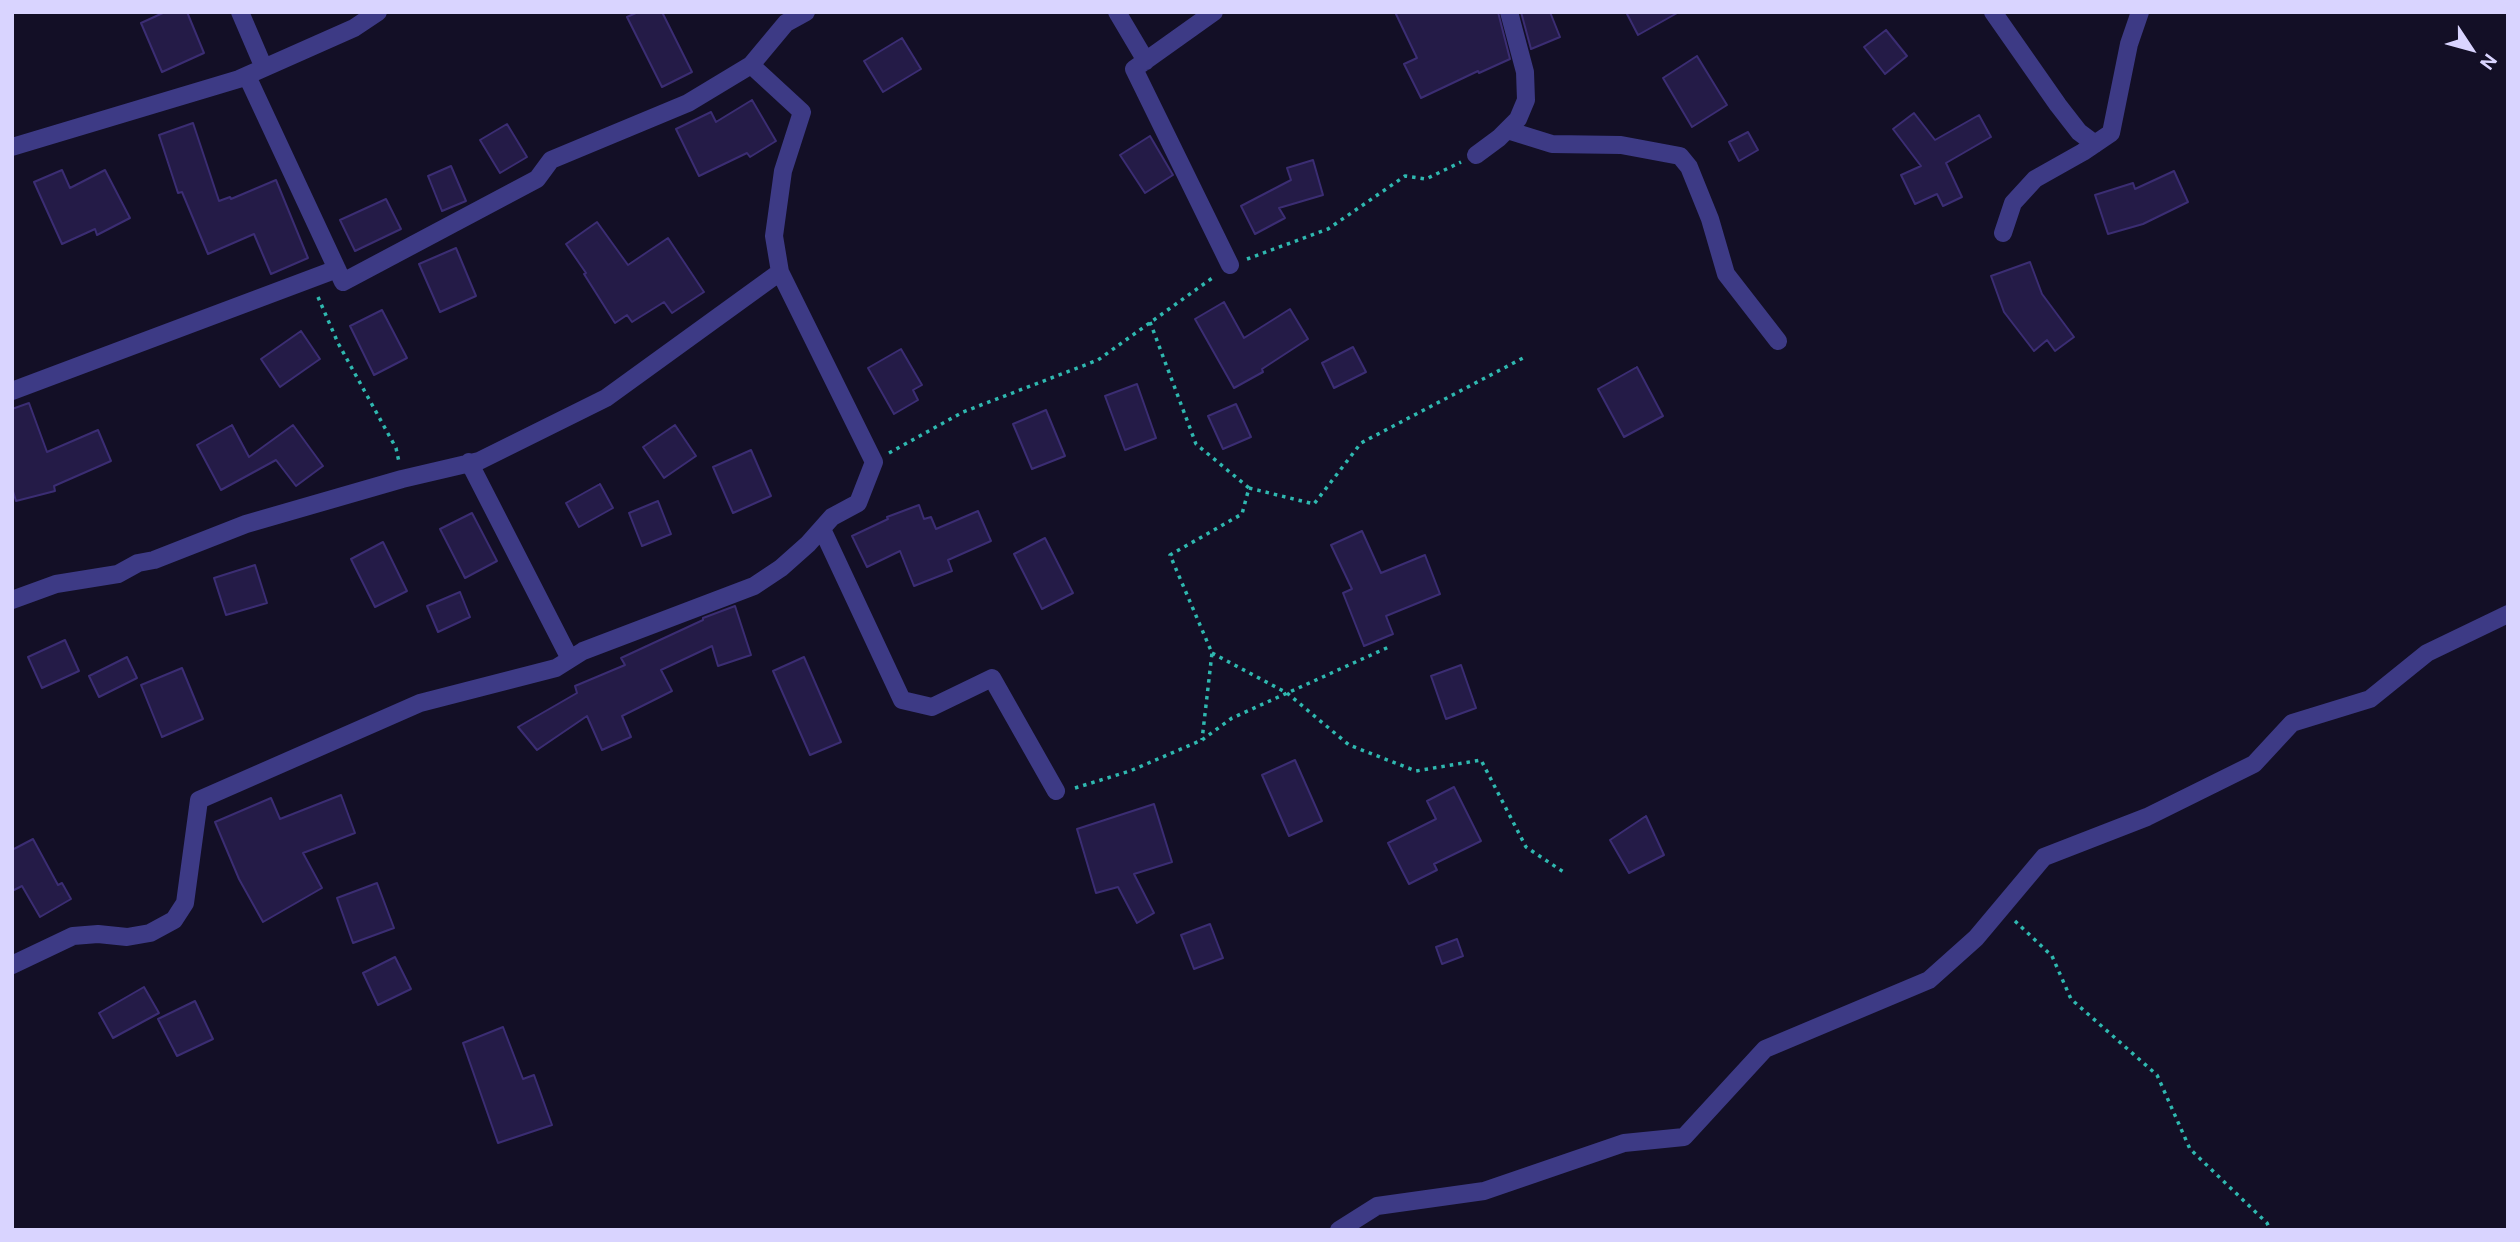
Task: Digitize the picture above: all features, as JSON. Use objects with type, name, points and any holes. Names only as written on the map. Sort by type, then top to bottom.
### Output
[{"type":"street","points":[[240,12],[264,68]]},
{"type":"street","points":[[12,147],[247,76],[354,28],[378,12]]},
{"type":"street","points":[[247,76],[343,282],[537,179],[551,160],[688,103],[751,65],[783,17],[806,12]]},
{"type":"street","points":[[1117,12],[1146,61]]},
{"type":"street","points":[[1214,12],[1134,69],[1230,265]]},
{"type":"street","points":[[1476,155],[1518,119],[1526,100],[1525,72],[1508,12]]},
{"type":"street","points":[[1993,12],[2058,106],[2079,132],[2095,144]]},
{"type":"street","points":[[2003,233],[2013,203],[2035,179],[2111,133],[2129,44],[2140,12]]},
{"type":"street","points":[[12,965],[73,936],[98,934],[127,937],[150,933],[174,920],[185,903],[198,800],[420,703],[556,668],[583,651],[754,586],[782,568],[832,516],[858,503],[874,462],[780,272],[774,236],[783,171],[802,112],[751,65]]},
{"type":"street","points":[[1507,130],[1552,144],[1621,145],[1680,156],[1689,167],[1710,219],[1726,274],[1779,341]]},
{"type":"street","points":[[12,391],[337,269]]},
{"type":"street","points":[[12,600],[56,583],[118,574],[138,563],[154,560],[246,524],[402,479],[479,461],[606,398],[780,272]]},
{"type":"street","points":[[469,462],[570,659]]},
{"type":"street","points":[[822,528],[902,699],[932,707],[992,678],[1056,791]]},
{"type":"street","points":[[1339,1230],[1377,1206],[1485,1191],[1624,1143],[1684,1137],[1765,1049],[1929,980],[1976,938],[2044,857],[2147,817],[2254,764],[2292,723],[2370,699],[2427,653],[2508,614]]},
{"type":"path","points":[[874,462],[963,412],[1098,360],[1230,265],[1328,229],[1405,176],[1426,179],[1476,155]]},
{"type":"path","points":[[310,279],[338,343],[396,448],[402,479]]},
{"type":"path","points":[[1150,322],[1196,444],[1249,488],[1314,504],[1361,443],[1523,358]]},
{"type":"path","points":[[1202,740],[1212,653],[1170,555],[1242,514],[1249,488]]},
{"type":"path","points":[[1056,791],[1130,771],[1202,740],[1232,718],[1391,646]]},
{"type":"path","points":[[1212,653],[1287,693],[1349,746],[1416,771],[1480,760],[1526,847],[1565,873]]},
{"type":"path","points":[[2001,908],[2052,956],[2071,999],[2157,1075],[2190,1149],[2267,1223],[2270,1230]]},
{"type":"building","points":[[165,12],[187,12],[204,53],[162,72],[141,23]]},
{"type":"building","points":[[638,12],[662,12],[692,72],[662,87],[627,17]]},
{"type":"building","points":[[1395,12],[1498,12],[1510,59],[1421,98],[1404,64],[1417,58]]},
{"type":"building","points":[[1521,12],[1550,12],[1560,37],[1531,49]]},
{"type":"building","points":[[1626,12],[1679,12],[1638,35]]},
{"type":"building","points":[[1886,30],[1907,56],[1885,74],[1864,47]]},
{"type":"building","points":[[902,38],[921,69],[883,92],[864,61]]},
{"type":"building","points":[[1697,56],[1727,105],[1692,127],[1663,78]]},
{"type":"building","points":[[752,100],[776,141],[750,157],[747,153],[699,176],[676,129],[711,112],[716,122]]},
{"type":"building","points":[[1914,113],[1935,140],[1979,115],[1991,137],[1946,163],[1962,197],[1943,206],[1937,194],[1915,204],[1901,175],[1921,166],[1893,129]]},
{"type":"building","points":[[193,123],[219,201],[230,197],[231,199],[276,180],[308,258],[271,274],[254,234],[208,254],[182,192],[178,193],[159,135]]},
{"type":"building","points":[[507,124],[527,157],[500,173],[480,140]]},
{"type":"building","points":[[1748,132],[1758,150],[1739,161],[1729,142]]},
{"type":"building","points":[[1150,136],[1173,175],[1145,193],[1120,155]]},
{"type":"building","points":[[1313,160],[1323,195],[1279,208],[1285,218],[1255,234],[1241,206],[1291,180],[1287,168]]},
{"type":"building","points":[[451,166],[466,201],[442,211],[428,176]]},
{"type":"building","points":[[62,170],[70,188],[105,170],[130,218],[97,235],[95,229],[62,244],[34,182]]},
{"type":"building","points":[[2174,171],[2188,202],[2143,224],[2108,234],[2095,195],[2133,183],[2135,189]]},
{"type":"building","points":[[386,199],[401,229],[355,251],[340,220]]},
{"type":"building","points":[[597,222],[628,265],[668,238],[704,292],[672,313],[664,302],[632,322],[627,315],[615,323],[566,244]]},
{"type":"building","points":[[456,248],[476,296],[440,312],[419,264]]},
{"type":"building","points":[[2030,262],[2042,294],[2074,337],[2055,351],[2047,340],[2034,351],[2004,312],[1991,276]]},
{"type":"building","points":[[1224,302],[1244,338],[1290,309],[1308,339],[1262,369],[1263,372],[1234,388],[1195,319]]},
{"type":"building","points":[[382,310],[407,358],[374,375],[350,326]]},
{"type":"building","points":[[301,331],[320,359],[280,387],[261,359]]},
{"type":"building","points":[[1353,347],[1366,372],[1334,388],[1322,363]]},
{"type":"building","points":[[901,349],[922,385],[913,390],[918,400],[894,414],[868,368]]},
{"type":"building","points":[[1637,367],[1663,416],[1624,437],[1598,389]]},
{"type":"building","points":[[1137,384],[1156,438],[1125,450],[1105,396]]},
{"type":"building","points":[[29,403],[47,452],[98,430],[111,461],[54,486],[55,491],[16,501],[12,488],[12,409]]},
{"type":"building","points":[[1236,404],[1251,437],[1223,449],[1208,416]]},
{"type":"building","points":[[1046,410],[1065,456],[1032,469],[1013,424]]},
{"type":"building","points":[[232,425],[249,457],[293,425],[323,466],[296,486],[276,460],[221,490],[197,445]]},
{"type":"building","points":[[675,425],[696,456],[664,478],[643,447]]},
{"type":"building","points":[[751,450],[771,496],[733,513],[713,467]]},
{"type":"building","points":[[600,484],[613,508],[579,527],[566,503]]},
{"type":"building","points":[[658,501],[671,534],[642,546],[629,513]]},
{"type":"building","points":[[919,505],[924,519],[931,517],[936,529],[978,511],[991,541],[948,560],[952,571],[914,586],[900,551],[867,567],[852,536],[888,519],[887,517]]},
{"type":"building","points":[[472,513],[497,561],[465,578],[440,529]]},
{"type":"building","points":[[1362,531],[1381,573],[1425,555],[1440,594],[1386,616],[1393,634],[1364,646],[1343,593],[1352,589],[1331,545]]},
{"type":"building","points":[[1045,538],[1073,593],[1042,609],[1014,554]]},
{"type":"building","points":[[383,542],[407,591],[375,607],[351,559]]},
{"type":"building","points":[[255,565],[267,603],[226,615],[214,578]]},
{"type":"building","points":[[460,592],[470,617],[438,632],[427,606]]},
{"type":"building","points":[[735,606],[751,655],[718,666],[712,646],[661,670],[672,691],[622,716],[631,737],[602,750],[587,716],[537,750],[518,727],[577,693],[575,686],[625,665],[621,658],[703,618]]},
{"type":"building","points":[[65,640],[79,671],[42,688],[28,657]]},
{"type":"building","points":[[127,657],[137,678],[99,697],[89,676]]},
{"type":"building","points":[[804,657],[841,742],[810,755],[773,671]]},
{"type":"building","points":[[1461,665],[1476,708],[1446,719],[1431,676]]},
{"type":"building","points":[[182,668],[203,719],[162,737],[141,685]]},
{"type":"building","points":[[1295,760],[1322,821],[1289,836],[1262,775]]},
{"type":"building","points":[[1454,787],[1481,841],[1434,864],[1437,870],[1409,884],[1388,843],[1436,819],[1427,801]]},
{"type":"building","points":[[341,795],[355,833],[303,853],[322,888],[263,922],[239,879],[215,822],[271,798],[280,819]]},
{"type":"building","points":[[1154,804],[1172,862],[1134,874],[1154,913],[1137,923],[1118,887],[1096,893],[1077,829]]},
{"type":"building","points":[[1646,816],[1664,855],[1629,873],[1610,840]]},
{"type":"building","points":[[33,839],[58,885],[62,883],[71,899],[40,917],[22,886],[12,891],[12,850]]},
{"type":"building","points":[[377,883],[394,928],[353,943],[337,898]]},
{"type":"building","points":[[1210,924],[1223,958],[1194,969],[1181,935]]},
{"type":"building","points":[[1457,939],[1463,956],[1442,964],[1436,947]]},
{"type":"building","points":[[395,957],[411,989],[378,1005],[363,973]]},
{"type":"building","points":[[144,987],[159,1013],[113,1038],[99,1013]]},
{"type":"building","points":[[195,1001],[213,1039],[177,1056],[158,1019]]},
{"type":"building","points":[[503,1027],[523,1079],[534,1075],[552,1125],[498,1143],[463,1043]]}]
